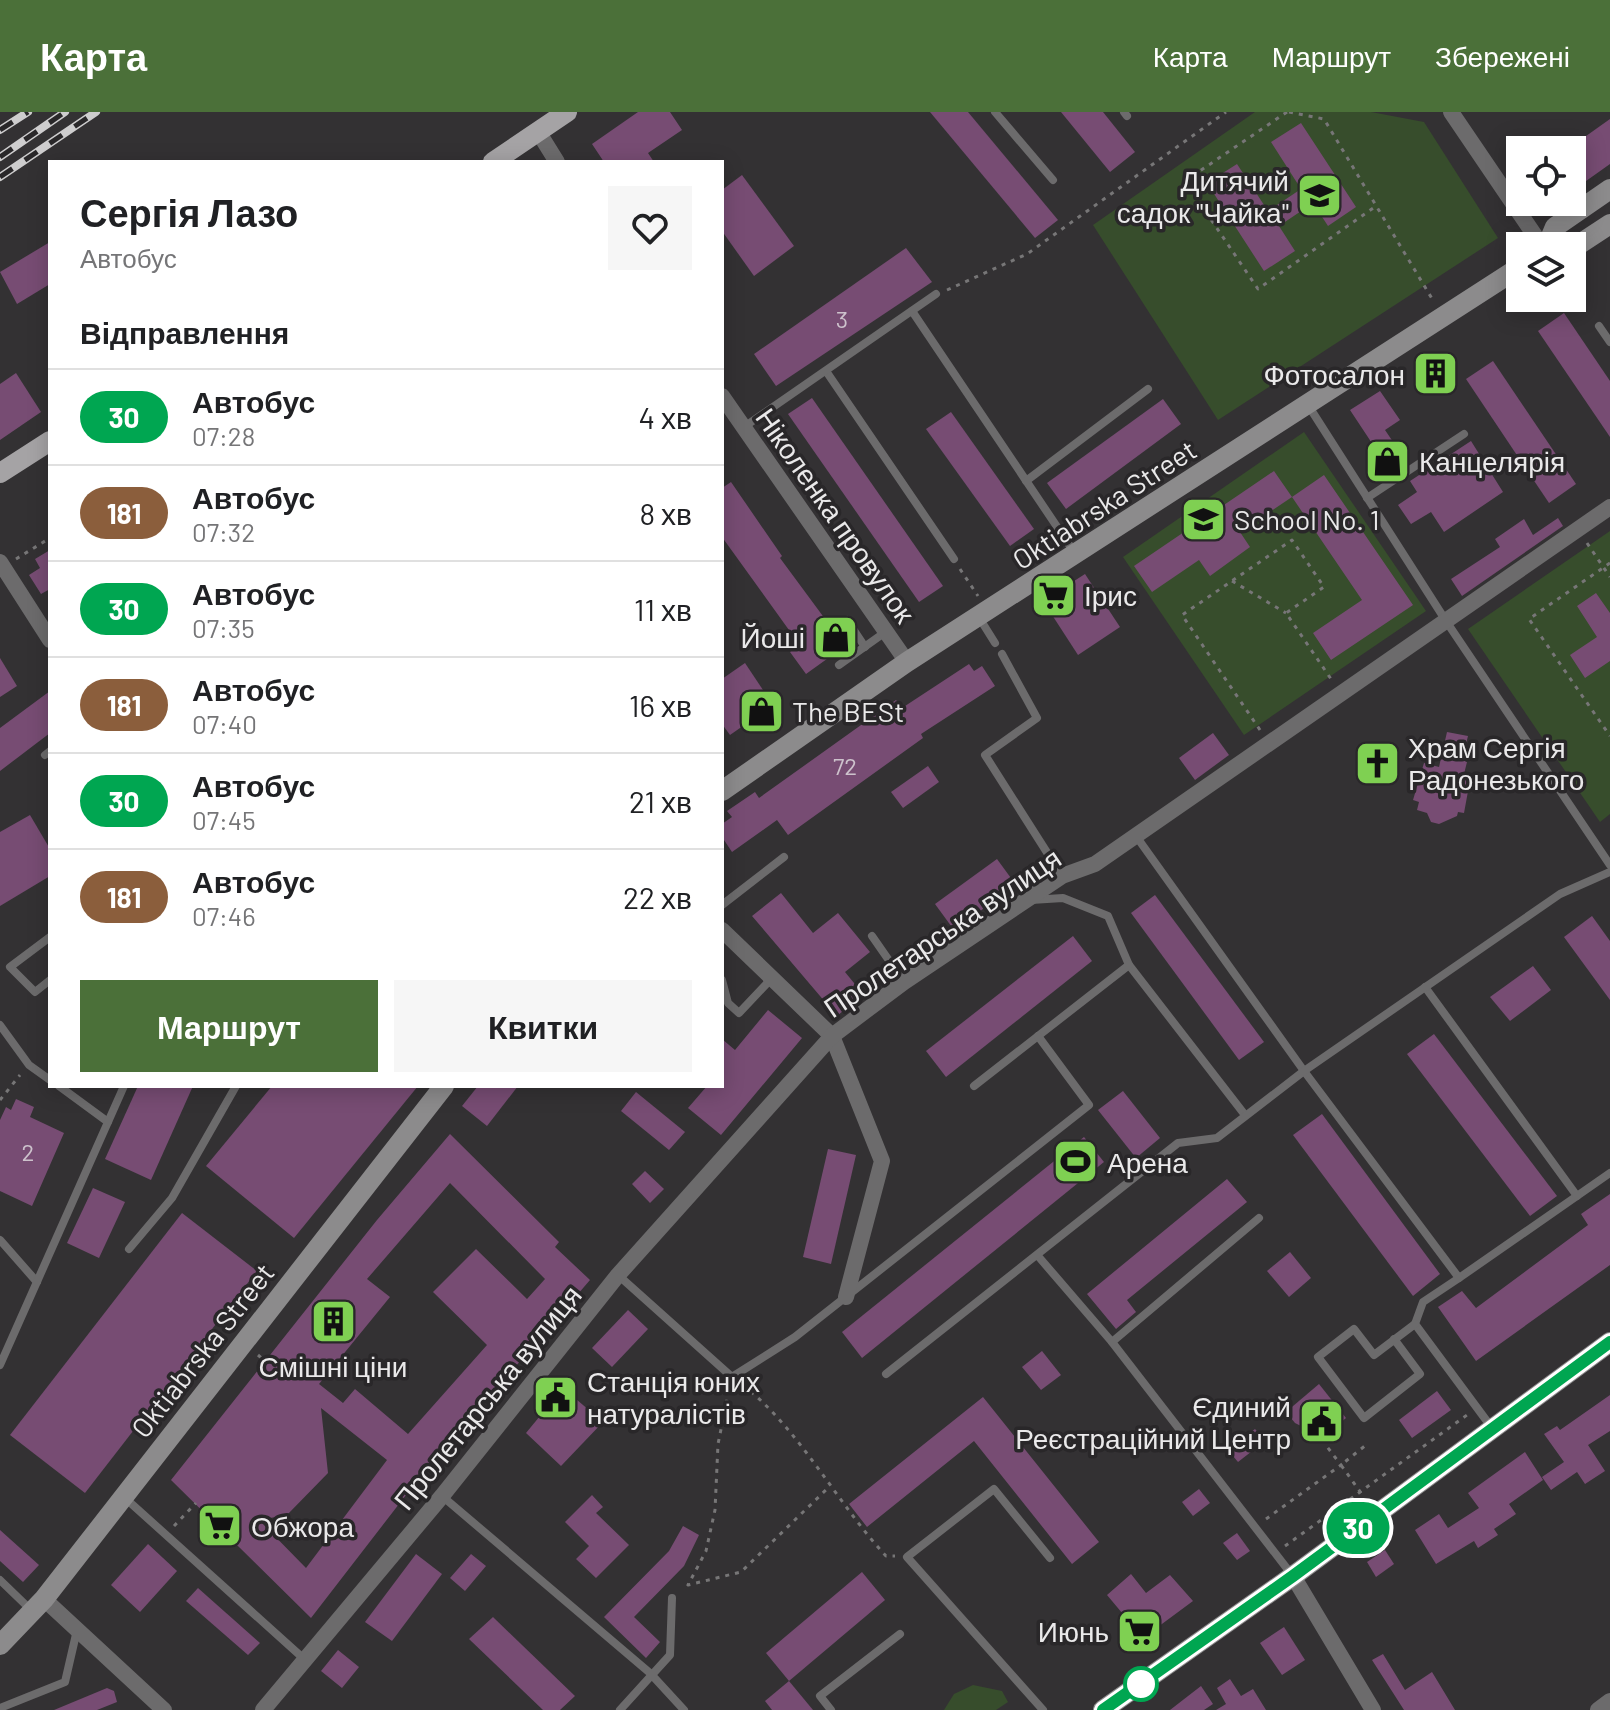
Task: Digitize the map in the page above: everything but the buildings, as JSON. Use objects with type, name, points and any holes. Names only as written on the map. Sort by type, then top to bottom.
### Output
[{"type":"main road","points":[[496,160],[567,112]]},
{"type":"main road","points":[[1552,232],[1610,189]]},
{"type":"main road","points":[[1586,240],[1610,224]]},
{"type":"main road","name":"Oktiabrska Street","points":[[724,786],[907,662],[984,616],[1506,277]]},
{"type":"main road","points":[[0,473],[48,442]]},
{"type":"main road","name":"Oktiabrska Street","points":[[0,1645],[38,1605],[442,1088]]},
{"type":"main road","points":[[1103,1710],[1293,1576],[1610,1342]]},
{"type":"street","points":[[1451,112],[1534,232]]},
{"type":"street","points":[[539,133],[556,160]]},
{"type":"street","name":"Ніколенка провулок","points":[[724,399],[907,662]]},
{"type":"street","name":"Пролетарська вулиця","points":[[263,1710],[303,1658],[442,1496],[618,1275],[832,1036],[904,982],[1062,876],[1095,864],[1610,507]]},
{"type":"street","points":[[2,565],[48,637]]},
{"type":"street","points":[[724,937],[832,1036],[882,1161],[846,1297]]},
{"type":"street","points":[[1293,1576],[1373,1710]]},
{"type":"street","points":[[38,1605],[77,1630],[164,1710]]},
{"type":"street","points":[[1598,1710],[1610,1701]]},
{"type":"lane","points":[[995,112],[1053,180]]},
{"type":"lane","points":[[744,427],[936,294]]},
{"type":"lane","points":[[912,311],[1076,556]]},
{"type":"lane","points":[[1599,326],[1610,342]]},
{"type":"lane","points":[[826,371],[954,559]]},
{"type":"lane","points":[[1026,481],[1148,389]]},
{"type":"lane","points":[[1308,404],[1446,621],[1610,865]]},
{"type":"lane","points":[[1367,498],[1464,434]]},
{"type":"lane","points":[[984,616],[995,643]]},
{"type":"lane","points":[[847,620],[865,647]]},
{"type":"lane","points":[[839,665],[884,633]]},
{"type":"lane","points":[[1002,654],[1037,718],[985,755],[1062,876]]},
{"type":"lane","points":[[1136,835],[1304,1071],[1459,1278]]},
{"type":"lane","points":[[724,903],[784,857]]},
{"type":"lane","points":[[886,1374],[1178,1143],[1217,1138],[1304,1071],[1560,894],[1610,872]]},
{"type":"lane","points":[[1026,900],[1063,898],[1108,916],[1129,965],[1245,1115]]},
{"type":"lane","points":[[872,936],[904,982]]},
{"type":"lane","points":[[48,938],[10,967],[35,992],[48,982]]},
{"type":"lane","points":[[974,1086],[1129,965]]},
{"type":"lane","points":[[724,988],[728,1003],[739,1013],[772,978]]},
{"type":"lane","points":[[1425,987],[1577,1196]]},
{"type":"lane","points":[[0,1025],[29,1065],[48,1079]]},
{"type":"lane","points":[[618,1275],[732,1377],[795,1337],[1089,1105],[1038,1036]]},
{"type":"lane","points":[[62,1088],[108,1122]]},
{"type":"lane","points":[[0,1365],[123,1088]]},
{"type":"lane","points":[[129,1249],[172,1198],[235,1088]]},
{"type":"lane","points":[[1394,1339],[1420,1374],[1364,1418],[1318,1357],[1354,1329],[1374,1355],[1394,1339],[1415,1324],[1423,1302],[1610,1173]]},
{"type":"lane","points":[[1112,1342],[1259,1218]]},
{"type":"lane","points":[[0,1240],[37,1282]]},
{"type":"lane","points":[[1038,1256],[1112,1342],[1293,1576]]},
{"type":"lane","points":[[1415,1324],[1492,1429]]},
{"type":"lane","points":[[1043,1710],[907,1557],[994,1489],[1050,1558]]},
{"type":"lane","points":[[123,1495],[303,1658]]},
{"type":"lane","points":[[442,1496],[650,1673],[684,1710]]},
{"type":"lane","points":[[0,1580],[38,1605]]},
{"type":"lane","points":[[620,1710],[650,1673],[670,1655],[672,1598]]},
{"type":"lane","points":[[0,1708],[65,1682],[77,1630]]},
{"type":"lane","points":[[831,1710],[820,1696],[900,1634]]},
{"type":"path","points":[[936,294],[1027,254],[1226,112]]},
{"type":"path","points":[[1324,119],[1288,112],[1185,181],[1258,289],[1376,206]]},
{"type":"path","points":[[1326,112],[1324,119],[1444,319]]},
{"type":"path","points":[[1578,530],[1610,577]]},
{"type":"path","points":[[2,565],[48,539]]},
{"type":"path","points":[[1269,743],[1182,615],[1292,540],[1324,587],[1286,613]]},
{"type":"path","points":[[954,559],[984,616]]},
{"type":"path","points":[[1610,563],[1529,619],[1610,736]]},
{"type":"path","points":[[1232,581],[1286,613],[1341,694]]},
{"type":"path","points":[[0,1100],[29,1065]]},
{"type":"path","points":[[829,1487],[741,1572],[688,1585],[706,1551],[715,1510],[718,1444],[732,1377],[772,1411],[886,1556],[907,1557]]},
{"type":"path","points":[[1276,1553],[1477,1408]]},
{"type":"path","points":[[1325,1444],[1361,1493]]},
{"type":"path","points":[[1256,1526],[1366,1445]]},
{"type":"path","points":[[166,1534],[196,1503]]},
{"type":"green space","points":[[1255,112],[1371,112],[1424,122],[1498,238],[1218,420],[1093,225]]},
{"type":"green space","points":[[1304,432],[1426,611],[1244,735],[1123,557]]},
{"type":"green space","points":[[1610,531],[1610,814],[1600,822],[1468,629]]},
{"type":"green space","points":[[973,1685],[1002,1691],[1008,1702],[996,1710],[944,1710],[954,1694]]},
{"type":"railway","points":[[0,130],[28,112]]},
{"type":"railway","points":[[0,157],[65,112]]},
{"type":"railway","points":[[0,177],[96,112]]},
{"type":"bus line","name":"30","points":[[1103,1710],[1293,1576],[1610,1342]]},
{"type":"place","name":"Дитячий садок \"Чайка\"","points":[[1320,196]]},
{"type":"place","name":"Фотосалон","points":[[1436,374]]},
{"type":"place","name":"Канцелярія","points":[[1388,461]]},
{"type":"place","name":"School No. 1","points":[[1203,519]]},
{"type":"place","name":"Ірис","points":[[1053,595]]},
{"type":"place","name":"Йоші","points":[[836,637]]},
{"type":"place","name":"The BESt","points":[[761,711]]},
{"type":"place","name":"Храм Сергія Радонезького","points":[[1377,763]]},
{"type":"place","name":"Арена","points":[[1076,1162]]},
{"type":"place","name":"Смішні ціни","points":[[333,1321]]},
{"type":"place","name":"Станція юних натуралістів","points":[[556,1397]]},
{"type":"place","name":"Єдиний Реєстраційний Центр","points":[[1322,1422]]},
{"type":"place","name":"Обжора","points":[[220,1526]]},
{"type":"place","name":"Июнь","points":[[1140,1631]]}]
